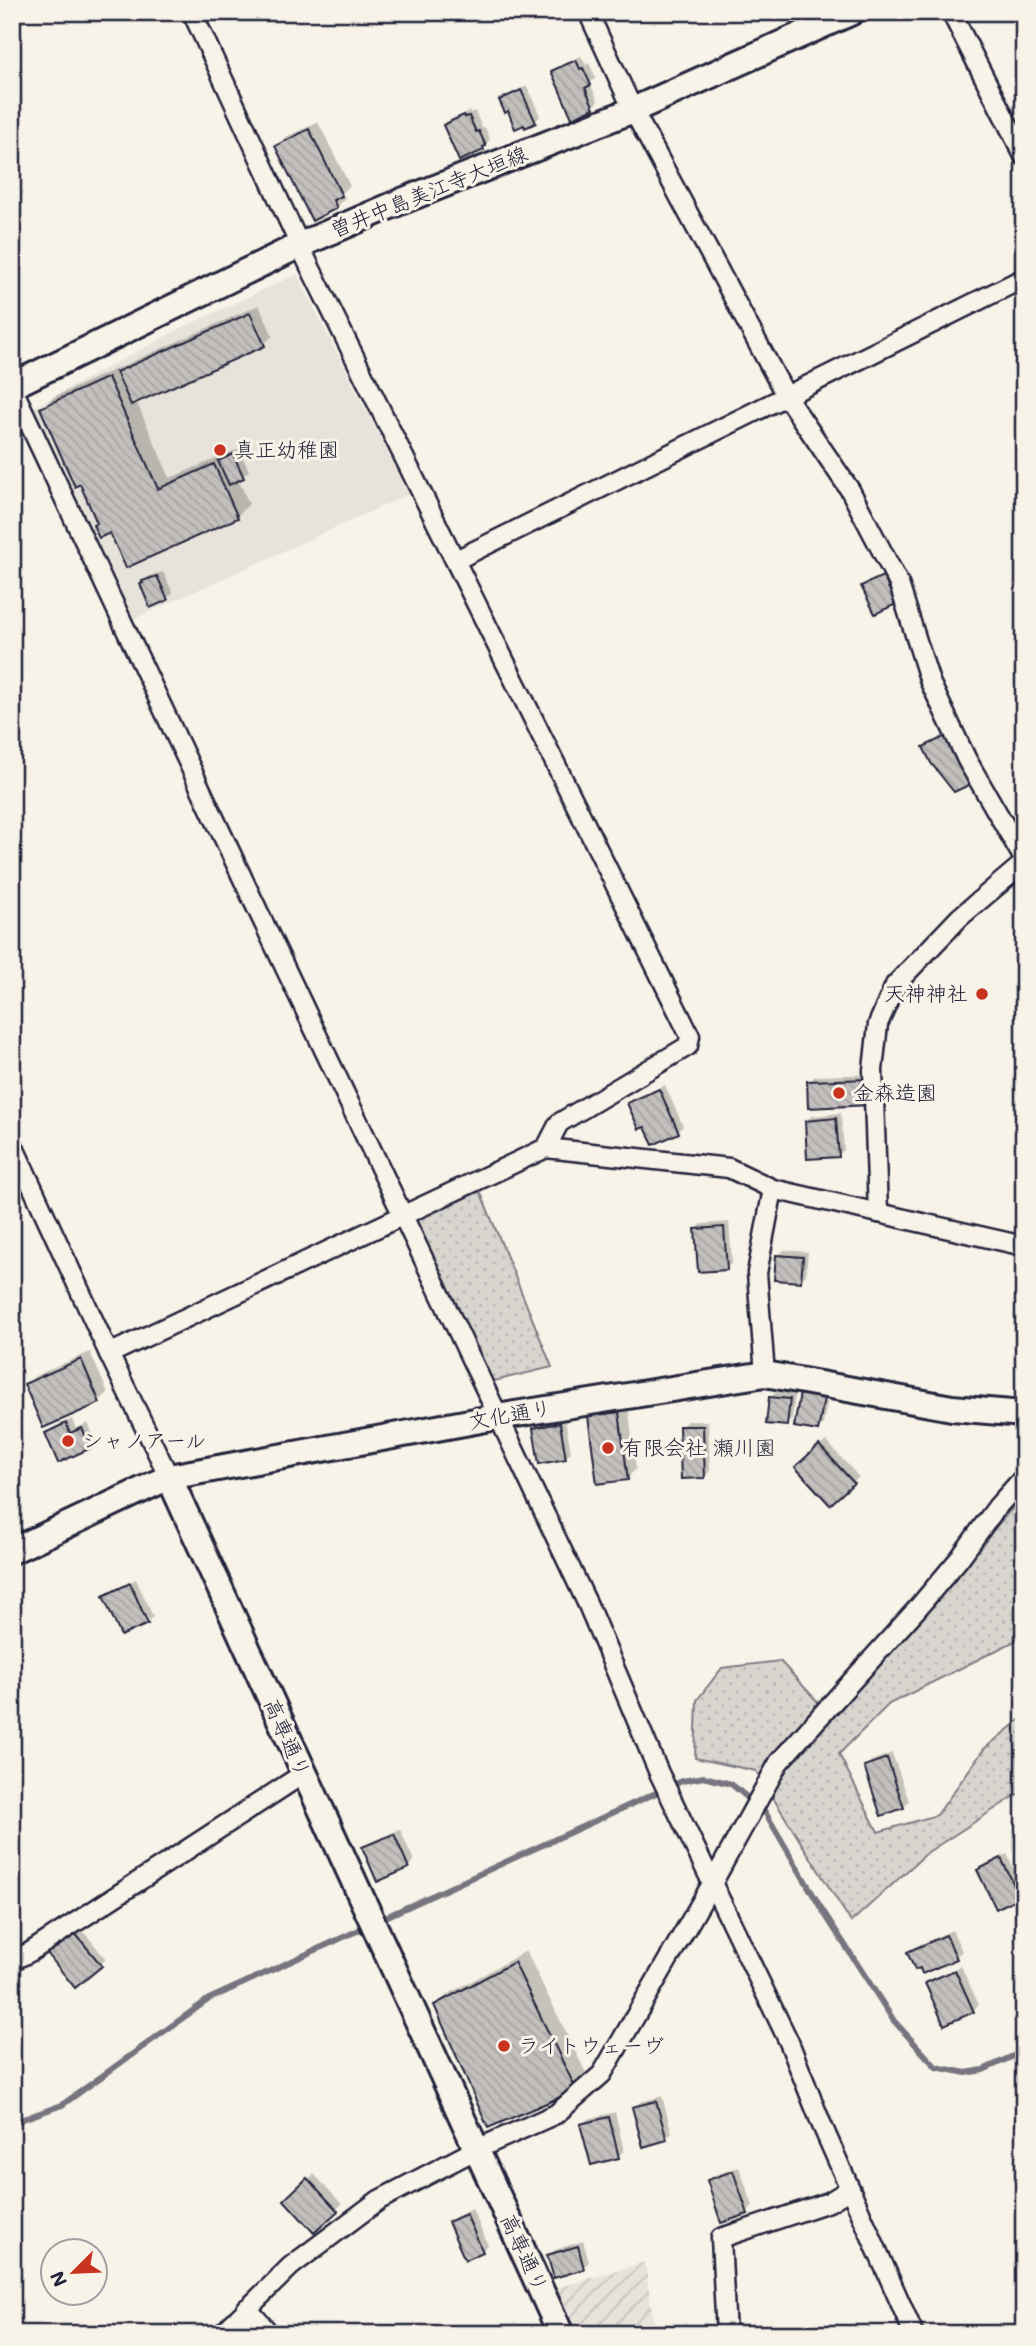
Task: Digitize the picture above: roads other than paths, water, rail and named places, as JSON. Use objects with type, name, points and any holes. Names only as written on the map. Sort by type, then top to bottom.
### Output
[{"type":"street","points":[[192,12],[300,245],[690,1036],[688,1046],[559,1123],[546,1148]]},
{"type":"street","points":[[588,12],[633,110],[786,396],[850,490],[899,584],[930,682],[967,760],[1024,861],[960,917],[895,985],[878,1024],[873,1070],[878,1213]]},
{"type":"street","name":"曽井中島美江寺大垣線","points":[[12,386],[300,245],[402,201],[633,110],[852,12]]},
{"type":"street","points":[[951,12],[1024,156]]},
{"type":"street","points":[[456,560],[1024,278]]},
{"type":"street","points":[[12,386],[588,1605],[659,1773],[789,2042],[914,2334]]},
{"type":"street","name":"高専通り","points":[[12,1143],[169,1477],[561,2334]]},
{"type":"street","points":[[109,1354],[546,1148],[729,1168],[773,1189],[1024,1246]]},
{"type":"street","points":[[765,1374],[757,1273],[773,1189]]},
{"type":"street","name":"文化通り","points":[[12,1551],[169,1477],[497,1417],[765,1374],[952,1408],[1024,1414]]},
{"type":"street","points":[[222,2334],[291,2266],[379,2200],[477,2149],[556,2114],[602,2074],[779,1762],[916,1611],[997,1507],[1024,1477]]},
{"type":"street","points":[[12,1961],[303,1774]]},
{"type":"street","points":[[726,2334],[721,2238],[829,2202],[850,2189]]},
{"type":"street","points":[[247,2308],[270,2334]]},
{"type":"waterway","points":[[379,1920],[682,1781],[704,1777],[731,1784],[765,1812],[821,1908],[894,2021],[936,2067],[966,2073],[983,2070],[1024,2051]]},
{"type":"waterway","points":[[12,2123],[62,2105],[209,1999],[370,1925]]},
{"type":"place","name":"真正幼稚園","points":[[220,450]]},
{"type":"place","name":"天神神社","points":[[982,994]]},
{"type":"place","name":"金森造園","points":[[839,1093]]},
{"type":"place","name":"シャノアール","points":[[68,1441]]},
{"type":"place","name":"有限会社 瀬川園","points":[[608,1448]]},
{"type":"place","name":"ライトウェーヴ","points":[[504,2046]]}]
